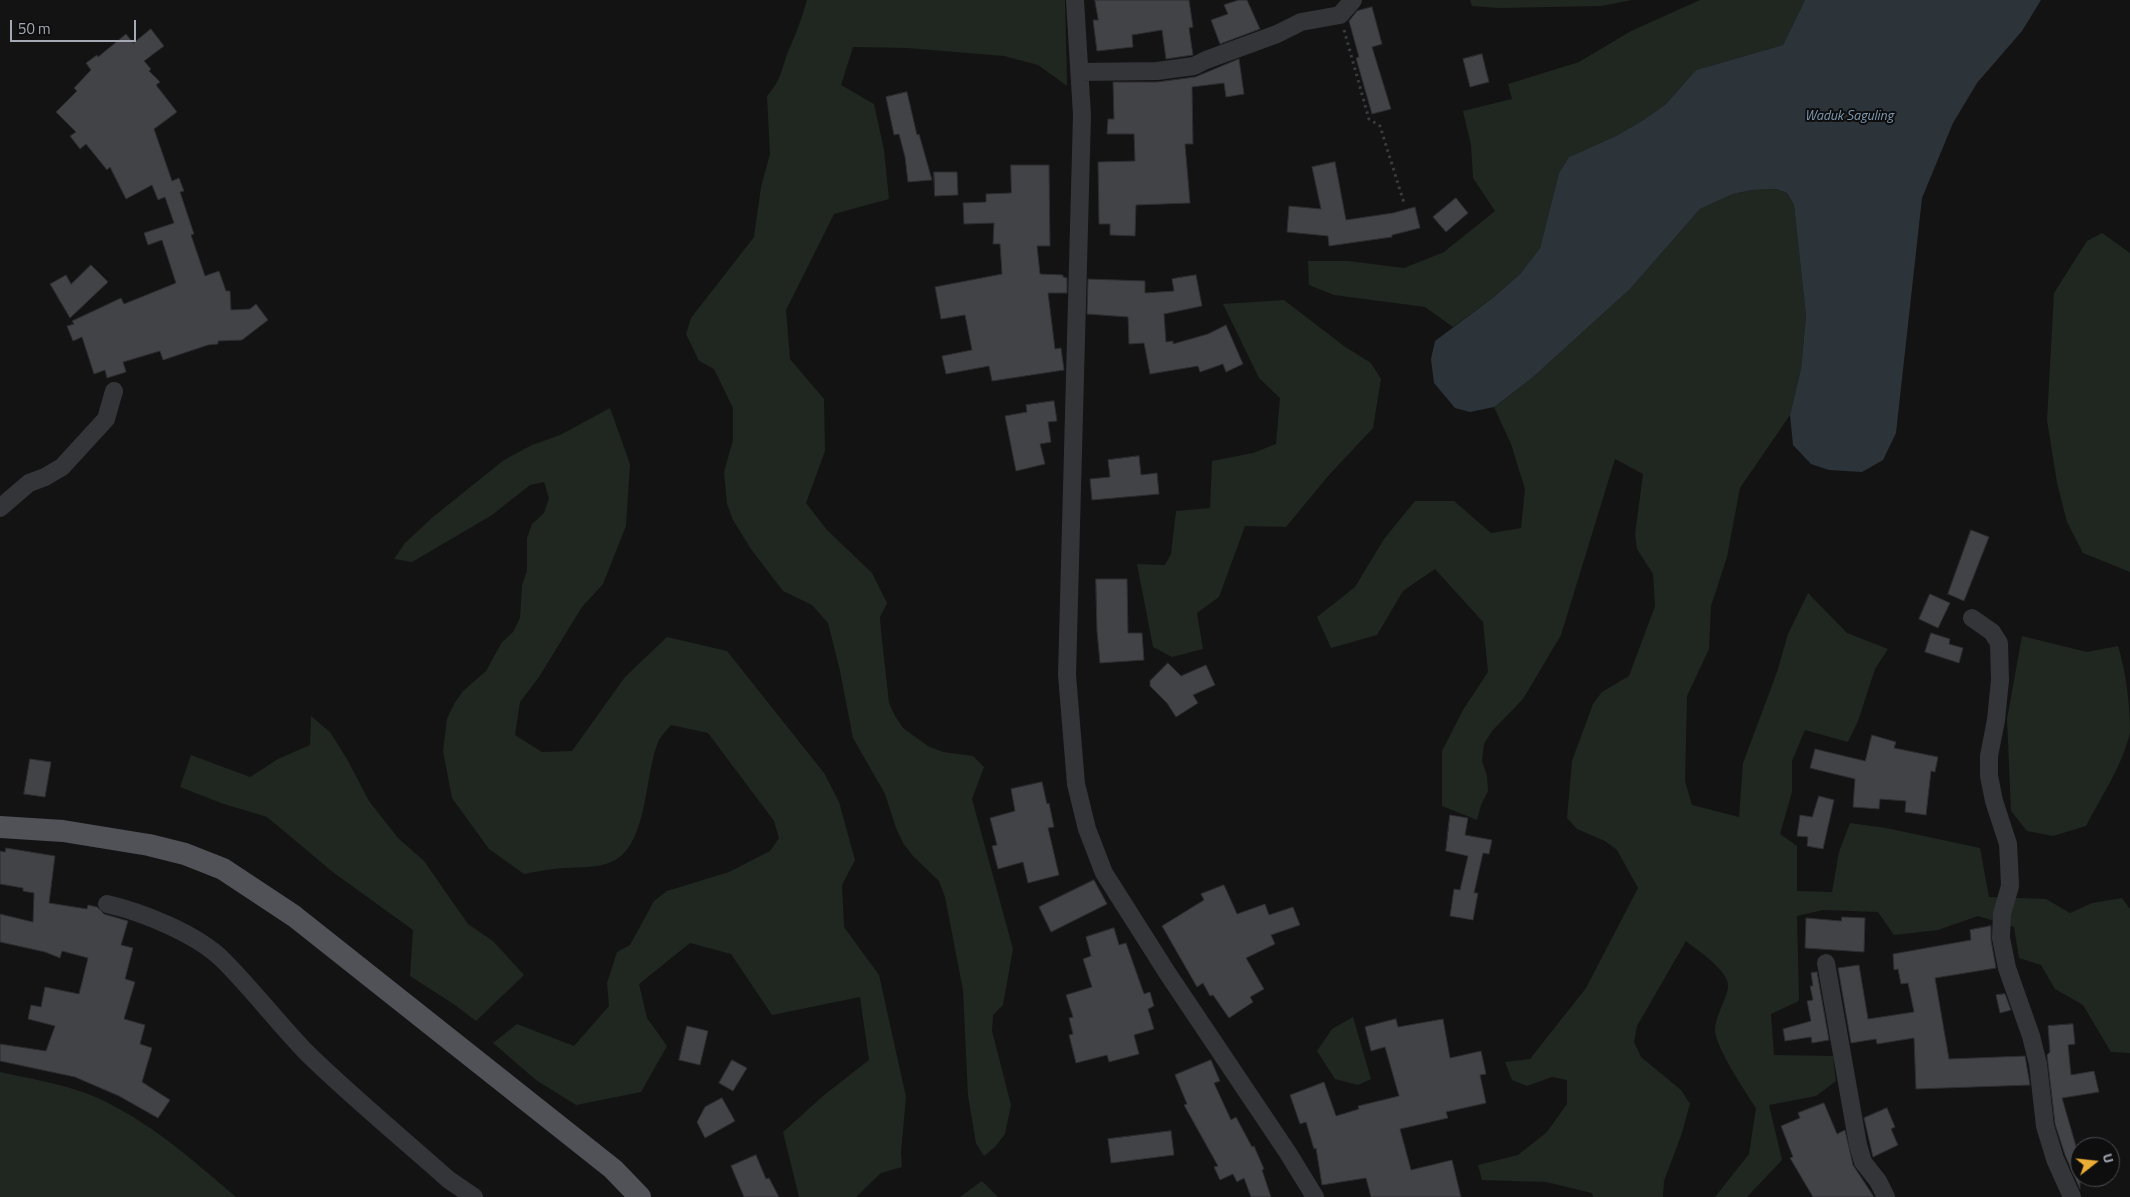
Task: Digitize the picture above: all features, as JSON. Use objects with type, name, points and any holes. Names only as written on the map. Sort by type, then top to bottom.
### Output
[{"type":"main road","points":[[0,827],[64,831],[150,845],[185,854],[224,869],[294,916],[613,1169],[640,1197]]},
{"type":"street","points":[[1075,0],[1082,115],[1068,675],[1076,784],[1088,829],[1104,873],[1168,974],[1288,1152],[1315,1197]]},
{"type":"street","points":[[1080,72],[1158,70],[1194,66],[1277,34],[1301,22],[1340,15],[1353,0]]},
{"type":"street","points":[[0,508],[29,483],[45,477],[62,467],[106,419],[114,392]]},
{"type":"street","points":[[1972,618],[1992,632],[1999,643],[2000,680],[1996,720],[1989,756],[1989,776],[1994,802],[2008,844],[2010,886],[2002,914],[2001,938],[2007,968],[2031,1036],[2038,1064],[2045,1126],[2055,1159],[2072,1197]]},
{"type":"street","points":[[107,904],[131,910],[165,924],[222,958],[308,1053],[449,1180],[474,1197]]},
{"type":"street","points":[[1826,963],[1858,1145],[1863,1162],[1878,1181],[1886,1197]]},
{"type":"path","points":[[1340,15],[1369,119],[1380,126],[1404,203]]},
{"type":"shaded area","points":[[807,0],[1065,0],[1067,86],[1038,65],[1004,56],[907,48],[853,47],[841,85],[874,104],[884,150],[889,199],[834,214],[786,310],[790,359],[824,399],[825,451],[806,503],[827,530],[872,573],[887,603],[880,617],[889,703],[903,728],[928,746],[943,752],[973,756],[984,767],[972,799],[1013,949],[1003,1005],[993,1015],[992,1031],[1011,1105],[1005,1134],[995,1147],[984,1156],[976,1143],[968,1096],[963,990],[945,897],[939,881],[913,856],[903,843],[885,794],[853,738],[840,671],[828,623],[812,605],[783,591],[751,549],[733,520],[727,504],[724,472],[733,440],[733,408],[714,369],[699,361],[686,334],[691,318],[754,237],[761,187],[770,154],[767,96],[779,78]]},
{"type":"shaded area","points":[[1470,0],[1632,0],[1601,6],[1498,8],[1472,6]]},
{"type":"shaded area","points":[[1700,0],[1805,0],[1783,45],[1696,70],[1666,104],[1645,119],[1618,135],[1569,157],[1559,173],[1540,248],[1520,274],[1494,297],[1453,327],[1425,307],[1334,295],[1309,285],[1308,261],[1348,261],[1404,268],[1444,252],[1495,211],[1473,178],[1471,145],[1463,111],[1512,99],[1508,84],[1579,62],[1631,31]]},
{"type":"shaded area","points":[[1776,189],[1787,193],[1794,205],[1806,316],[1801,369],[1790,415],[1740,488],[1727,557],[1711,606],[1709,649],[1687,696],[1685,781],[1692,805],[1739,817],[1743,763],[1777,672],[1788,634],[1808,593],[1847,633],[1888,649],[1875,669],[1858,721],[1848,742],[1805,730],[1792,761],[1792,792],[1780,834],[1797,846],[1797,891],[1832,892],[1839,852],[1850,823],[1886,828],[1980,848],[1989,897],[2046,899],[2070,913],[2092,903],[2122,898],[2130,909],[2130,1053],[2111,1052],[2083,1005],[2055,989],[2041,965],[2019,958],[2014,927],[1978,916],[1938,930],[1894,935],[1878,912],[1823,910],[1797,916],[1799,1001],[1771,1014],[1774,1055],[1833,1056],[1836,1081],[1816,1096],[1769,1105],[1782,1160],[1747,1197],[1715,1197],[1749,1154],[1756,1108],[1731,1069],[1716,1036],[1716,1024],[1727,993],[1728,982],[1713,962],[1686,941],[1637,1026],[1634,1042],[1641,1057],[1681,1090],[1690,1104],[1681,1136],[1664,1181],[1663,1197],[1593,1197],[1592,1193],[1546,1182],[1482,1180],[1478,1165],[1518,1155],[1547,1132],[1567,1104],[1567,1080],[1552,1077],[1527,1086],[1512,1080],[1505,1062],[1530,1059],[1586,988],[1638,888],[1617,850],[1605,841],[1577,829],[1567,818],[1572,761],[1593,704],[1602,692],[1629,676],[1655,606],[1653,574],[1637,549],[1635,534],[1643,474],[1615,459],[1561,635],[1523,699],[1492,731],[1484,744],[1482,761],[1487,776],[1488,791],[1481,805],[1477,820],[1442,806],[1442,751],[1463,710],[1488,672],[1483,622],[1435,569],[1403,591],[1377,635],[1331,648],[1317,617],[1355,587],[1384,539],[1415,501],[1454,501],[1491,533],[1521,528],[1525,489],[1511,444],[1494,407],[1532,378],[1630,289],[1700,209],[1733,194],[1752,190]]},
{"type":"shaded area","points":[[2102,233],[2130,253],[2130,572],[2083,553],[2067,522],[2057,483],[2047,420],[2054,293],[2087,241]]},
{"type":"shaded area","points":[[1284,300],[1344,346],[1371,363],[1381,379],[1373,428],[1329,475],[1286,527],[1245,526],[1219,597],[1197,613],[1203,649],[1172,657],[1153,647],[1137,564],[1165,565],[1171,554],[1176,511],[1210,508],[1212,461],[1253,453],[1276,444],[1280,398],[1259,378],[1223,304]]},
{"type":"shaded area","points":[[610,408],[630,464],[626,526],[603,584],[582,607],[539,677],[520,702],[515,735],[542,752],[572,751],[625,677],[667,637],[727,651],[824,773],[839,802],[855,860],[842,885],[844,927],[879,975],[906,1097],[901,1152],[902,1167],[881,1173],[856,1197],[799,1197],[783,1132],[823,1096],[869,1060],[860,997],[772,1015],[731,954],[690,943],[639,984],[647,1018],[667,1046],[641,1092],[576,1105],[536,1080],[493,1043],[517,1024],[574,1046],[609,1006],[607,983],[617,952],[630,945],[654,901],[667,891],[729,872],[770,851],[779,838],[774,821],[708,733],[671,725],[659,740],[654,753],[640,822],[634,838],[626,851],[608,863],[524,874],[489,849],[452,798],[443,751],[447,719],[463,691],[486,671],[502,642],[513,632],[520,618],[522,585],[527,571],[527,538],[532,524],[544,513],[549,498],[544,482],[530,485],[492,515],[412,562],[394,559],[405,543],[433,517],[504,460],[532,445],[560,435]]},
{"type":"shaded area","points":[[2022,636],[2087,652],[2118,646],[2125,677],[2130,732],[2117,769],[2086,826],[2053,836],[2027,831],[2011,811],[2007,719]]},
{"type":"shaded area","points":[[311,716],[330,732],[347,759],[369,801],[398,838],[424,861],[468,924],[493,941],[524,975],[476,1021],[410,976],[413,930],[334,873],[267,817],[221,803],[180,787],[191,755],[250,777],[278,759],[310,745]]},
{"type":"shaded area","points":[[1353,1017],[1371,1079],[1358,1085],[1335,1079],[1317,1051],[1332,1029]]},
{"type":"shaded area","points":[[0,1072],[70,1088],[97,1098],[127,1113],[160,1135],[236,1197],[0,1197]]},
{"type":"shaded area","points":[[982,1181],[998,1197],[960,1197]]},
{"type":"water","name":"Waduk Saguling","points":[[1805,0],[2041,0],[2022,31],[1977,83],[1953,123],[1922,198],[1896,433],[1883,460],[1862,472],[1829,470],[1811,464],[1793,445],[1790,415],[1801,369],[1806,316],[1794,205],[1787,193],[1776,189],[1752,190],[1733,194],[1700,209],[1630,289],[1532,378],[1494,407],[1470,412],[1455,408],[1434,383],[1431,359],[1435,341],[1494,297],[1520,274],[1540,248],[1559,173],[1569,157],[1618,135],[1645,119],[1666,104],[1696,70],[1783,45]]},
{"type":"building","points":[[1095,0],[1189,0],[1193,27],[1189,28],[1193,55],[1166,59],[1162,30],[1132,35],[1133,47],[1097,51],[1093,20],[1098,20]]},
{"type":"building","points":[[1239,0],[1247,0],[1260,29],[1220,44],[1211,20],[1228,14],[1224,5]]},
{"type":"building","points":[[1372,7],[1382,44],[1372,47],[1391,109],[1372,114],[1356,58],[1359,57],[1349,21],[1357,11]]},
{"type":"building","points":[[151,29],[164,46],[144,61],[151,69],[149,71],[160,82],[156,85],[177,112],[154,129],[172,181],[179,178],[184,191],[180,192],[194,234],[191,235],[205,276],[219,271],[226,291],[230,291],[231,310],[250,309],[256,304],[268,320],[242,340],[218,341],[218,344],[208,345],[163,360],[160,351],[123,362],[126,372],[107,378],[105,370],[94,374],[82,337],[73,341],[67,326],[74,324],[72,321],[121,298],[124,304],[176,283],[162,240],[148,245],[144,233],[174,223],[165,197],[158,200],[152,185],[126,199],[110,167],[107,170],[86,144],[80,149],[70,136],[76,132],[56,112],[77,91],[74,88],[91,70],[86,63],[97,55],[98,57],[126,34],[133,43]]},
{"type":"building","points":[[1482,54],[1489,82],[1470,87],[1463,59]]},
{"type":"building","points":[[1239,59],[1244,94],[1226,97],[1224,83],[1192,87],[1193,144],[1185,144],[1190,203],[1136,205],[1135,236],[1110,235],[1110,224],[1099,224],[1098,162],[1135,161],[1134,134],[1107,134],[1108,119],[1114,119],[1113,82],[1157,82],[1195,77]]},
{"type":"building","points":[[907,92],[917,135],[919,134],[932,180],[908,182],[905,157],[899,134],[894,135],[886,97]]},
{"type":"building","points":[[1335,162],[1346,220],[1393,213],[1415,207],[1420,228],[1392,235],[1392,237],[1329,246],[1328,236],[1287,232],[1289,206],[1321,209],[1312,167]]},
{"type":"building","points":[[1011,165],[1049,165],[1050,246],[1037,246],[1040,274],[1063,275],[1063,277],[1067,278],[1067,293],[1048,293],[1055,349],[1061,348],[1064,370],[992,381],[989,366],[946,374],[942,356],[972,350],[965,315],[941,319],[935,287],[1002,274],[1000,244],[993,244],[994,223],[964,224],[963,203],[986,202],[986,194],[1011,193]]},
{"type":"building","points":[[934,172],[957,172],[958,195],[935,196]]},
{"type":"building","points":[[1456,198],[1468,213],[1446,232],[1433,217]]},
{"type":"building","points":[[91,265],[108,282],[70,318],[50,284],[66,275],[71,284]]},
{"type":"building","points":[[1196,275],[1202,306],[1164,314],[1166,342],[1173,341],[1173,344],[1208,334],[1226,325],[1243,364],[1226,372],[1223,364],[1200,372],[1198,366],[1150,374],[1144,343],[1129,344],[1128,317],[1087,314],[1088,279],[1145,281],[1145,293],[1174,291],[1172,279]]},
{"type":"building","points":[[1054,401],[1057,421],[1048,422],[1051,442],[1040,444],[1045,464],[1016,471],[1005,416],[1027,412],[1026,405]]},
{"type":"building","points":[[1139,456],[1141,475],[1157,473],[1159,494],[1092,500],[1090,479],[1110,477],[1108,460]]},
{"type":"building","points":[[1971,530],[1989,537],[1964,601],[1948,594]]},
{"type":"building","points":[[1096,579],[1127,579],[1128,633],[1142,633],[1144,660],[1100,663]]},
{"type":"building","points":[[1930,594],[1950,603],[1938,628],[1919,619]]},
{"type":"building","points":[[1931,633],[1950,639],[1949,644],[1963,648],[1959,663],[1925,652]]},
{"type":"building","points":[[1168,663],[1181,676],[1206,665],[1215,685],[1193,695],[1198,703],[1176,717],[1167,703],[1150,686],[1150,681]]},
{"type":"building","points":[[1872,735],[1896,742],[1894,748],[1938,757],[1935,772],[1931,771],[1926,815],[1905,812],[1906,801],[1880,799],[1879,809],[1853,807],[1855,779],[1810,768],[1815,749],[1865,761]]},
{"type":"building","points":[[30,759],[51,762],[45,797],[24,794]]},
{"type":"building","points":[[1042,782],[1054,827],[1048,828],[1059,875],[1028,883],[1023,862],[998,869],[992,846],[997,845],[990,818],[1015,811],[1011,789]]},
{"type":"building","points":[[1819,796],[1834,800],[1823,849],[1807,846],[1808,837],[1797,836],[1800,815],[1812,817]]},
{"type":"building","points":[[1450,815],[1468,818],[1465,835],[1492,840],[1489,854],[1483,853],[1474,893],[1478,893],[1473,920],[1450,916],[1454,889],[1460,890],[1468,856],[1446,851]]},
{"type":"building","points":[[6,848],[55,856],[49,903],[87,909],[88,905],[97,907],[104,914],[128,921],[121,945],[133,948],[125,979],[135,982],[124,1019],[145,1025],[140,1044],[152,1048],[142,1082],[170,1100],[158,1118],[119,1096],[75,1077],[0,1061],[0,1044],[46,1051],[55,1026],[28,1019],[31,1005],[41,1007],[45,987],[79,994],[88,958],[62,951],[60,958],[45,952],[0,942],[0,914],[33,922],[34,893],[23,891],[23,888],[0,884],[0,851],[5,852]]},
{"type":"building","points":[[1094,880],[1107,904],[1051,932],[1039,907]]},
{"type":"building","points":[[1224,885],[1237,914],[1265,904],[1269,915],[1293,907],[1300,925],[1271,935],[1275,944],[1246,958],[1264,989],[1250,997],[1253,1002],[1229,1018],[1213,995],[1210,996],[1203,983],[1197,987],[1162,926],[1204,900],[1201,894]]},
{"type":"building","points":[[1842,917],[1865,918],[1864,952],[1805,948],[1806,918],[1841,921]]},
{"type":"building","points":[[1991,926],[1991,940],[1996,968],[1935,978],[1949,1059],[2025,1056],[2030,1085],[1916,1089],[1914,1038],[1877,1044],[1876,1039],[1851,1043],[1838,968],[1859,965],[1868,1019],[1914,1012],[1908,983],[1901,984],[1898,969],[1894,970],[1893,954],[1971,940],[1970,930]]},
{"type":"building","points":[[1114,928],[1119,945],[1126,943],[1144,994],[1150,992],[1154,1006],[1148,1009],[1154,1029],[1134,1035],[1139,1054],[1109,1062],[1107,1055],[1076,1063],[1069,1035],[1073,1034],[1069,1018],[1073,1017],[1066,995],[1092,987],[1083,959],[1091,956],[1086,937]]},
{"type":"building","points":[[1817,972],[1829,1040],[1812,1043],[1811,1037],[1785,1041],[1783,1029],[1811,1021],[1807,1001],[1813,1000],[1810,986],[1813,986],[1811,973]]},
{"type":"building","points":[[2005,994],[2011,1010],[2000,1013],[1996,995]]},
{"type":"building","points":[[1396,1019],[1398,1027],[1443,1019],[1450,1058],[1481,1051],[1486,1074],[1480,1075],[1486,1103],[1446,1112],[1448,1118],[1400,1129],[1411,1170],[1452,1160],[1461,1197],[1371,1197],[1366,1178],[1322,1185],[1316,1148],[1314,1149],[1306,1122],[1300,1124],[1290,1095],[1324,1082],[1336,1116],[1359,1109],[1358,1106],[1399,1096],[1385,1047],[1371,1051],[1365,1027]]},
{"type":"building","points":[[2073,1024],[2075,1044],[2068,1045],[2071,1075],[2094,1071],[2099,1092],[2062,1098],[2073,1137],[2070,1137],[2070,1166],[2055,1124],[2047,1055],[2050,1052],[2048,1026]]},
{"type":"building","points":[[687,1026],[708,1031],[700,1065],[679,1060]]},
{"type":"building","points":[[732,1060],[747,1068],[733,1091],[719,1083]]},
{"type":"building","points":[[1211,1060],[1220,1081],[1214,1083],[1231,1120],[1236,1117],[1252,1147],[1254,1146],[1264,1169],[1262,1170],[1271,1197],[1251,1197],[1244,1178],[1237,1182],[1233,1174],[1220,1180],[1214,1167],[1218,1166],[1184,1105],[1187,1104],[1175,1075]]},
{"type":"building","points":[[722,1098],[735,1121],[705,1138],[697,1122],[705,1107]]},
{"type":"building","points":[[1824,1103],[1837,1134],[1845,1130],[1853,1165],[1874,1197],[1813,1197],[1790,1158],[1793,1157],[1781,1126],[1800,1118],[1798,1113]]},
{"type":"building","points":[[1887,1108],[1895,1127],[1891,1129],[1898,1145],[1873,1157],[1864,1118]]},
{"type":"building","points":[[1171,1131],[1174,1155],[1111,1163],[1108,1139]]},
{"type":"building","points":[[756,1155],[766,1179],[769,1178],[779,1197],[744,1197],[731,1166]]}]
